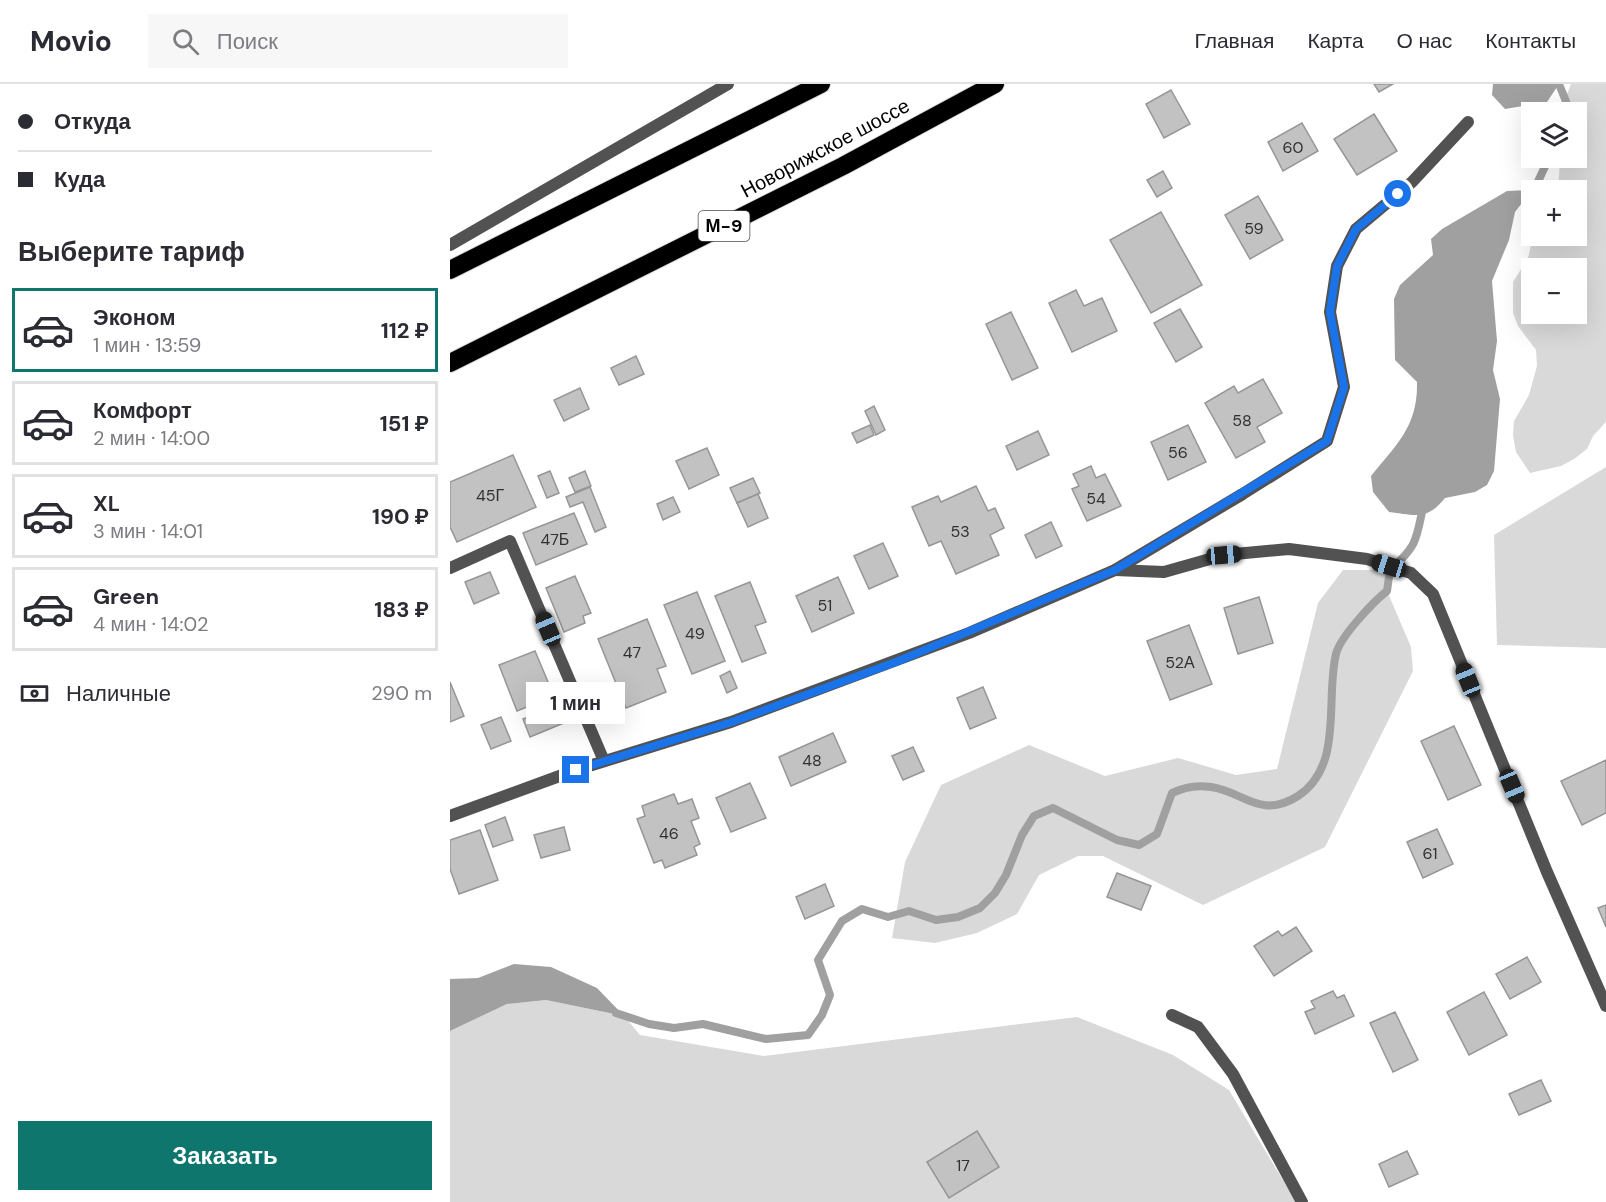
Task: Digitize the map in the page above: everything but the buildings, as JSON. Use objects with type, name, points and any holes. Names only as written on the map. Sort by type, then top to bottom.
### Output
[{"type":"highway","points":[[450,270],[821,84]]},
{"type":"highway","name":"Новорижское шоссе","points":[[450,363],[843,166],[995,84]]},
{"type":"street","points":[[450,245],[728,84]]},
{"type":"street","points":[[450,816],[489,800],[604,761],[732,722],[896,662],[1115,570],[1327,441],[1344,387],[1330,312],[1337,266],[1356,229],[1412,182],[1468,122]]},
{"type":"street","points":[[450,568],[510,542],[604,761]]},
{"type":"street","points":[[1115,570],[1164,572],[1224,555],[1289,549],[1367,559],[1411,573],[1433,594],[1542,861],[1606,1006]]},
{"type":"street","points":[[1172,1014],[1198,1027],[1233,1074],[1302,1202]]},
{"type":"shaded area","points":[[1493,84],[1559,84],[1547,102],[1521,102],[1521,106],[1505,109],[1492,95]]},
{"type":"shaded area","points":[[1571,84],[1606,84],[1606,422],[1593,436],[1587,449],[1574,459],[1561,466],[1530,473],[1516,452],[1513,435],[1514,421],[1529,395],[1537,366],[1536,350],[1518,326],[1513,313],[1513,282],[1521,269],[1521,324],[1587,324],[1587,258],[1528,258],[1531,246],[1587,246],[1587,180],[1559,180],[1560,168],[1587,168],[1587,102],[1564,102]]},
{"type":"shaded area","points":[[1521,190],[1521,204],[1515,212],[1509,240],[1492,281],[1497,341],[1493,370],[1500,399],[1494,471],[1487,485],[1475,492],[1445,498],[1426,513],[1413,515],[1389,512],[1373,492],[1371,476],[1397,444],[1410,423],[1414,411],[1417,382],[1395,360],[1394,299],[1400,285],[1433,255],[1431,239],[1442,229],[1507,191]]},
{"type":"shaded area","points":[[1606,467],[1606,648],[1497,645],[1494,535]]},
{"type":"shaded area","points":[[1343,570],[1390,570],[1387,591],[1411,647],[1413,671],[1325,847],[1203,905],[1103,856],[1078,856],[1039,875],[1017,914],[977,933],[935,943],[892,938],[905,862],[941,785],[1029,745],[1105,776],[1178,758],[1236,775],[1277,769],[1318,603]]},
{"type":"shaded area","points":[[514,964],[551,967],[597,988],[624,1016],[546,1000],[507,1004],[450,1031],[450,979],[478,978]]},
{"type":"shaded area","points":[[546,1000],[624,1016],[640,1035],[764,1056],[1077,1017],[1173,1055],[1229,1090],[1296,1202],[450,1202],[450,1031],[507,1004]]},
{"type":"waterway","points":[[1559,84],[1566,102]]},
{"type":"waterway","points":[[1539,180],[1544,168]]},
{"type":"waterway","points":[[616,1013],[649,1024],[674,1028],[703,1024],[766,1039],[808,1035],[822,1015],[830,995],[818,960],[842,921],[862,909],[888,917],[909,911],[936,920],[958,917],[980,908],[995,893],[1006,875],[1022,835],[1034,816],[1053,808],[1117,840],[1139,845],[1157,834],[1172,793],[1182,789],[1196,786],[1211,787],[1262,805],[1285,803],[1298,796],[1312,783],[1322,767],[1327,750],[1333,672],[1339,647],[1358,620],[1387,591],[1390,570],[1406,555],[1414,542],[1423,507]]},
{"type":"route","points":[[576,770],[732,722],[896,662],[1115,570],[1327,441],[1335,423],[1344,387],[1338,344],[1330,312],[1337,266],[1356,229],[1398,194]]}]
